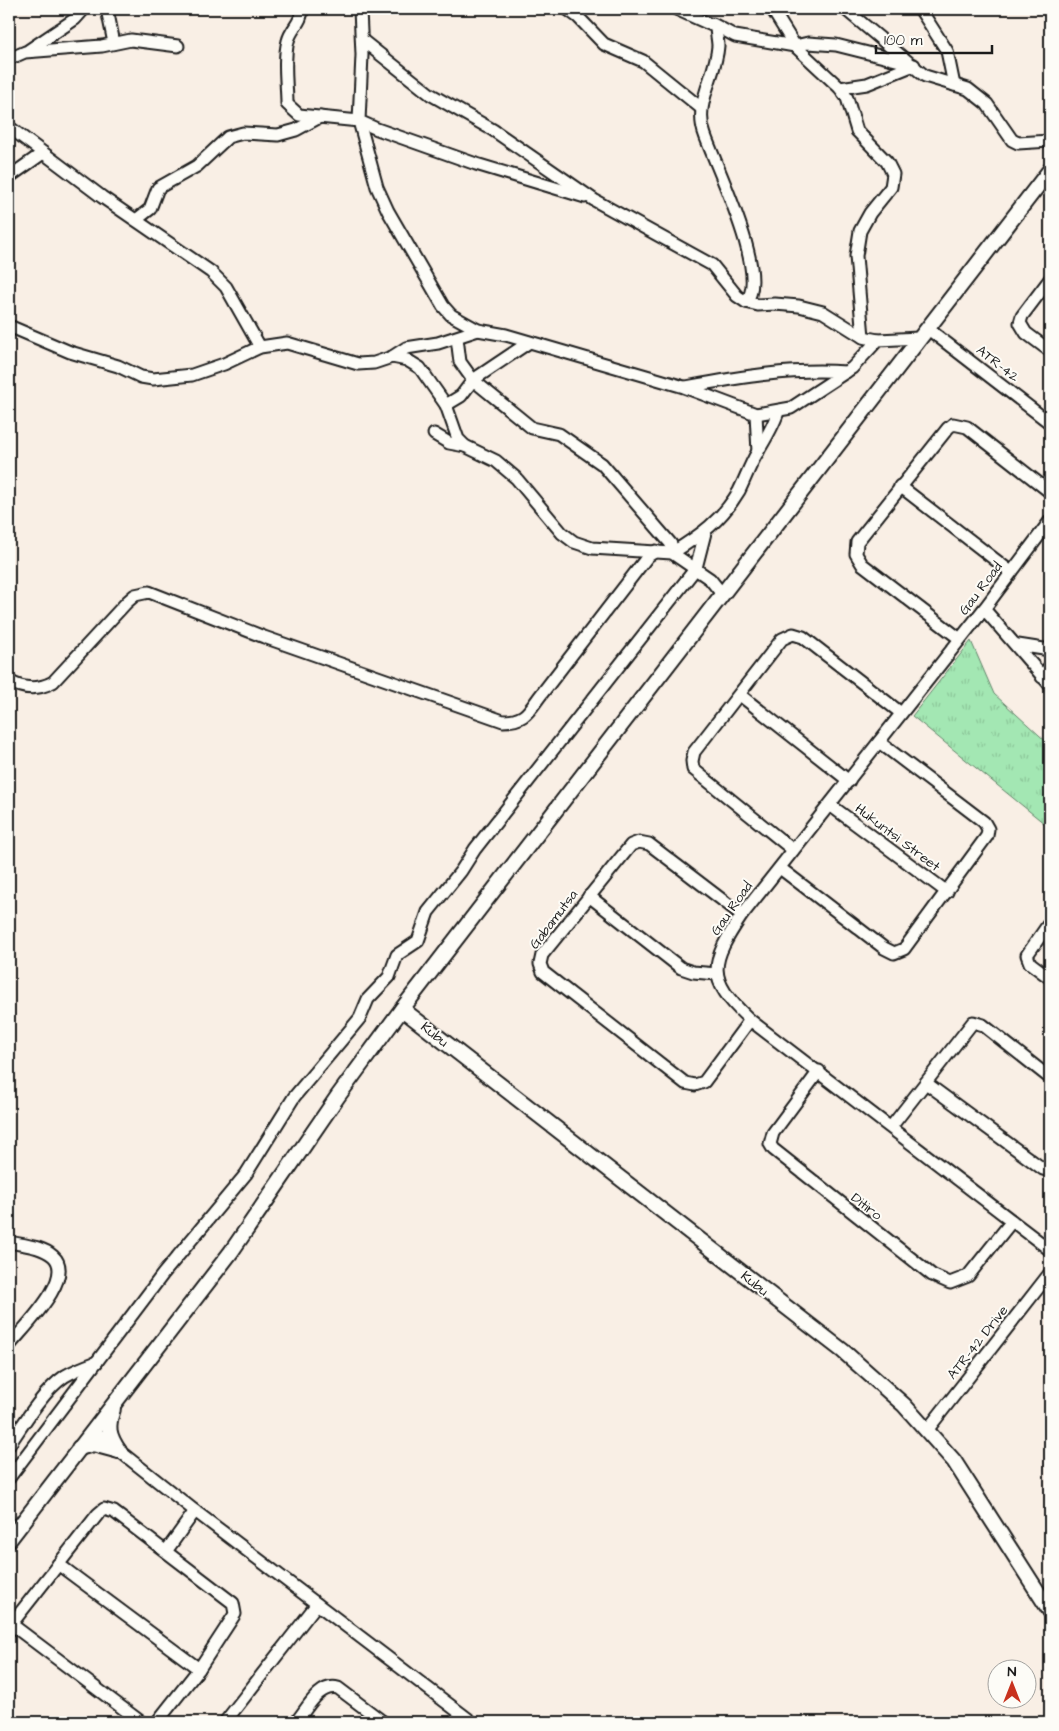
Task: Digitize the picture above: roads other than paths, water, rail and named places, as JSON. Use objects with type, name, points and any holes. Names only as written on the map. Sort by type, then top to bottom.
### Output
[{"type":"main road","points":[[9,1540],[231,1252],[338,1096],[402,1009],[1050,170]]},
{"type":"main road","name":"Kubu","points":[[402,1009],[843,1351],[897,1398],[928,1429],[965,1474],[1050,1611]]},
{"type":"main road","points":[[386,1031],[398,1024],[410,1023],[425,1026]]},
{"type":"main road","points":[[117,1399],[108,1428],[110,1438],[119,1451]]},
{"type":"main road","points":[[80,1448],[93,1444],[119,1451]]},
{"type":"street","points":[[9,60],[50,38],[75,19],[84,9]]},
{"type":"street","points":[[107,9],[114,43]]},
{"type":"street","points":[[302,9],[300,21],[290,33],[287,44],[287,104],[299,115],[359,121],[376,129],[476,164],[594,200]]},
{"type":"street","points":[[360,9],[362,40],[359,121],[377,187],[443,306],[452,315],[478,330],[506,335],[528,343],[684,387],[756,414],[778,412],[791,408],[846,372],[878,340]]},
{"type":"street","points":[[567,9],[578,17],[604,44],[643,61],[701,108]]},
{"type":"street","points":[[676,9],[735,36],[795,46],[808,43],[836,45],[914,65]]},
{"type":"street","points":[[694,9],[716,27],[718,46],[701,108],[701,122],[728,193],[751,263],[752,291],[746,302]]},
{"type":"street","points":[[844,9],[925,76],[968,89],[987,104],[1012,140],[1018,143],[1050,141]]},
{"type":"street","points":[[920,9],[946,51],[954,85]]},
{"type":"street","points":[[770,10],[795,46],[840,88],[848,98],[857,131],[882,157],[893,174],[891,188],[870,213],[857,243],[863,337]]},
{"type":"street","points":[[25,52],[102,46],[131,40],[178,46]]},
{"type":"street","points":[[362,40],[430,94],[493,130],[594,200],[712,265],[737,296],[746,302],[758,305],[799,306],[823,312],[863,337],[878,340],[923,333]]},
{"type":"street","points":[[840,88],[867,84],[914,65]]},
{"type":"street","points":[[136,220],[150,209],[158,188],[197,166],[228,137],[243,133],[278,135],[296,130],[320,117]]},
{"type":"street","points":[[9,127],[136,220],[194,259],[226,287],[260,347]]},
{"type":"street","points":[[9,176],[43,153]]},
{"type":"street","points":[[1050,279],[1022,316],[1020,323],[1026,333],[1050,351]]},
{"type":"street","points":[[9,326],[70,352],[118,366],[141,377],[153,379],[192,375],[224,364],[260,347],[287,343],[358,364],[374,363],[392,357],[406,348],[418,344],[457,338],[478,330]]},
{"type":"street","name":"ATR-42","points":[[923,333],[1046,420]]},
{"type":"street","points":[[457,338],[460,362],[474,380],[532,428],[559,434],[602,464],[666,537],[671,544],[672,552]]},
{"type":"street","points":[[446,405],[461,396],[474,380],[528,343]]},
{"type":"street","points":[[392,357],[407,360],[420,368],[446,405],[458,439],[465,446]]},
{"type":"street","points":[[684,387],[763,374],[796,373],[816,369],[846,372]]},
{"type":"street","points":[[1046,420],[1050,407]]},
{"type":"street","points":[[672,552],[705,533],[721,517],[738,493],[758,452],[764,445],[778,412]]},
{"type":"street","points":[[756,414],[758,452]]},
{"type":"street","points":[[960,639],[858,560],[857,542],[948,428],[958,423],[967,427],[1050,492]]},
{"type":"street","points":[[434,434],[449,443],[465,446],[496,461],[516,478],[562,533],[574,542],[592,548],[672,552],[710,579],[722,594]]},
{"type":"street","points":[[900,486],[1011,572]]},
{"type":"street","name":"Gau Road","points":[[717,974],[719,952],[742,915],[984,609],[1050,521]]},
{"type":"street","points":[[9,1478],[164,1274],[246,1174],[297,1092],[360,1018],[373,993],[389,977],[397,955],[418,940],[428,912],[462,871],[475,849],[696,568],[705,533]]},
{"type":"street","points":[[9,682],[26,688],[40,689],[53,682],[127,602],[135,595],[149,592],[264,637],[503,721],[517,721],[535,703],[648,556],[656,551]]},
{"type":"street","points":[[984,609],[1018,646],[1046,681]]},
{"type":"street","points":[[793,850],[693,769],[692,761],[694,752],[740,695],[782,638],[793,634],[803,637],[901,713]]},
{"type":"street","points":[[1018,646],[1050,650]]},
{"type":"street","points":[[1046,681],[1050,666]]},
{"type":"street","points":[[740,695],[849,781]]},
{"type":"street","points":[[780,868],[884,948],[894,953],[904,949],[987,836],[988,829],[984,822],[879,742]]},
{"type":"street","name":"Hukuntsi Street","points":[[830,805],[947,892]]},
{"type":"street","name":"Gabamutsa","points":[[742,915],[649,844],[639,842],[631,845],[589,896],[542,955],[540,964],[543,972],[685,1083],[695,1085],[704,1082],[750,1020]]},
{"type":"street","points":[[589,896],[681,968],[693,972],[717,974],[722,988],[750,1020],[1050,1250]]},
{"type":"street","points":[[1050,922],[1027,955],[1030,964],[1050,978]]},
{"type":"street","points":[[891,1128],[970,1024],[976,1022],[983,1025],[1050,1078]]},
{"type":"street","name":"Ditiro","points":[[818,1071],[773,1133],[770,1144],[773,1149],[932,1275],[950,1283],[968,1276],[1012,1220]]},
{"type":"street","points":[[926,1083],[1043,1169],[1050,1171]]},
{"type":"street","points":[[9,1242],[39,1249],[53,1256],[58,1263],[60,1273],[55,1288],[9,1346]]},
{"type":"street","name":"ATR-42 Drive","points":[[928,1429],[1050,1273]]},
{"type":"street","points":[[9,1445],[50,1390],[65,1376],[98,1361]]},
{"type":"street","points":[[65,1376],[78,1389]]},
{"type":"street","points":[[93,1430],[195,1511],[472,1722]]},
{"type":"street","points":[[141,1722],[10,1625],[104,1509],[114,1512],[166,1550],[233,1603],[236,1608],[235,1614],[198,1670],[157,1722]]},
{"type":"street","points":[[166,1550],[195,1511]]},
{"type":"street","points":[[58,1564],[198,1670]]},
{"type":"street","points":[[225,1722],[317,1604]]},
{"type":"street","points":[[296,1722],[322,1690],[330,1686],[338,1688],[383,1722]]}]
